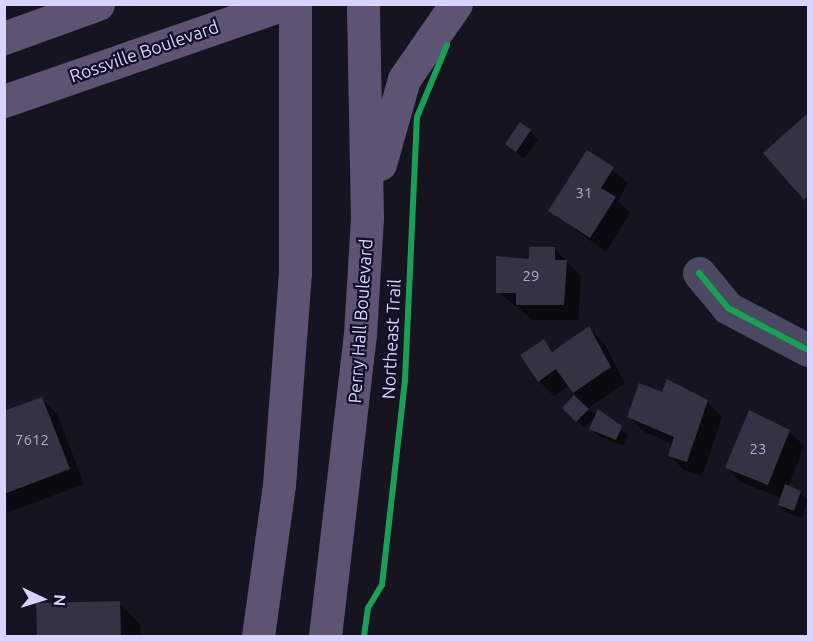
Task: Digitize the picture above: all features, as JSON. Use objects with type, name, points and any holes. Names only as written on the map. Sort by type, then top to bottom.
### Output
[{"type":"main road","points":[[4,38],[98,4]]},
{"type":"main road","name":"Rossville Boulevard","points":[[4,101],[284,4]]},
{"type":"main road","points":[[258,636],[279,485],[295,273],[295,4]]},
{"type":"main road","name":"Perry Hall Boulevard","points":[[325,636],[349,455],[367,218],[363,4]]},
{"type":"main road","points":[[367,218],[404,79],[456,4]]},
{"type":"street","points":[[699,273],[728,308],[808,350]]},
{"type":"building","points":[[808,113],[808,196],[804,200],[763,153]]},
{"type":"building","points":[[520,122],[531,130],[516,152],[505,144]]},
{"type":"building","points":[[587,150],[614,167],[601,188],[616,197],[590,238],[548,211]]},
{"type":"building","points":[[529,247],[555,247],[555,260],[567,260],[564,305],[516,305],[516,293],[496,293],[496,256],[529,259]]},
{"type":"building","points":[[589,326],[611,367],[573,393],[556,369],[538,382],[520,355],[544,339],[552,352]]},
{"type":"building","points":[[667,379],[708,400],[687,462],[668,456],[674,437],[627,417],[639,383],[662,392]]},
{"type":"building","points":[[574,395],[589,409],[576,422],[562,408]]},
{"type":"building","points":[[42,397],[70,469],[4,494],[4,411]]},
{"type":"building","points":[[598,409],[622,426],[616,440],[589,429]]},
{"type":"building","points":[[749,410],[790,430],[768,485],[725,468]]},
{"type":"building","points":[[785,484],[801,491],[794,511],[778,505]]},
{"type":"building","points":[[120,601],[121,636],[37,636],[36,603]]},
{"type":"cycle path","name":"Northeast Trail","points":[[364,636],[368,608],[382,585],[405,380],[417,117],[447,45]]},
{"type":"cycle path","points":[[699,273],[728,308],[808,350]]}]
